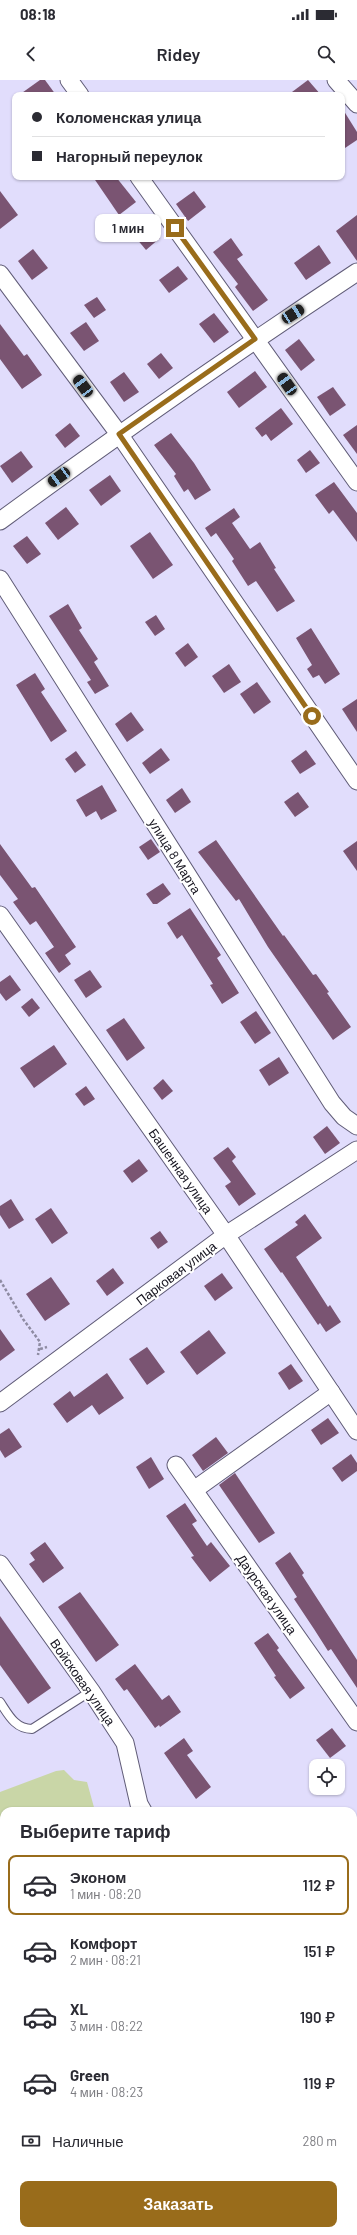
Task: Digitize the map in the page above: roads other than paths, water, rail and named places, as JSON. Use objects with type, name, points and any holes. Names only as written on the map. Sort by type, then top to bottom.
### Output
[{"type":"street","points":[[69,80],[78,92]]},
{"type":"street","points":[[336,80],[357,104]]},
{"type":"street","points":[[141,180],[357,482]]},
{"type":"street","points":[[0,521],[119,434],[255,339],[357,272]]},
{"type":"street","points":[[0,274],[119,434],[357,781]]},
{"type":"street","name":"улица 8 Марта","points":[[0,580],[332,1102],[344,1117],[357,1126]]},
{"type":"street","name":"Башенная улица","points":[[0,915],[226,1235],[357,1431]]},
{"type":"street","name":"Парковая улица","points":[[0,1403],[226,1235],[357,1150]]},
{"type":"street","points":[[194,1490],[331,1392]]},
{"type":"street","name":"Даурская улица","points":[[176,1465],[357,1722]]},
{"type":"street","name":"Войсковая улица","points":[[0,1564],[91,1691],[125,1743],[141,1807]]},
{"type":"lane","points":[[0,1702],[16,1724],[32,1729],[91,1691]]}]
